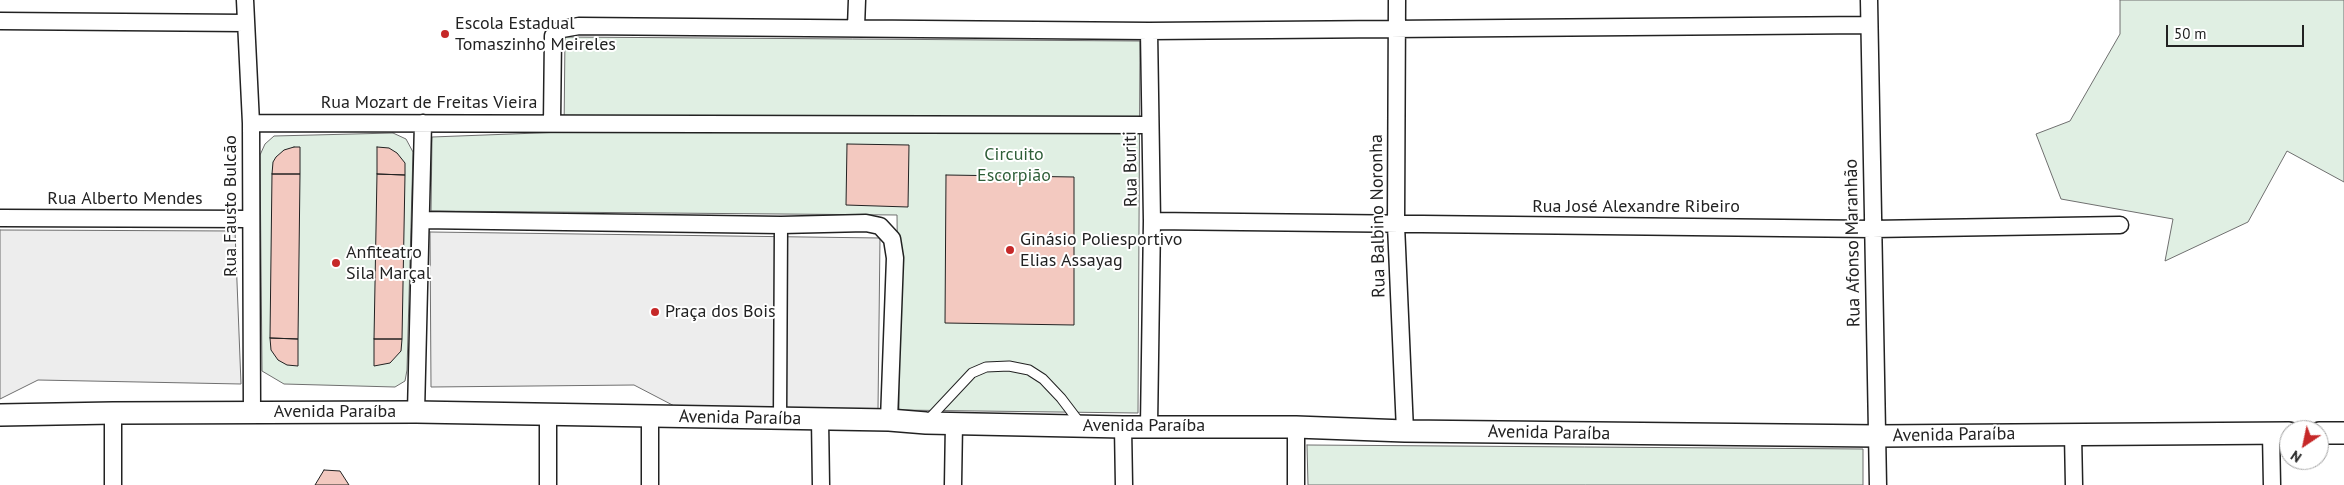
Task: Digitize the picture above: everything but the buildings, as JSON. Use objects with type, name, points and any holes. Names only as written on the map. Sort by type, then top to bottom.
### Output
[{"type":"street","name":"Rua Fausto Bulcão","points":[[245,0],[251,122],[252,412]]},
{"type":"street","points":[[856,0],[856,27]]},
{"type":"street","name":"Rua Balbino Noronha","points":[[1397,0],[1396,225],[1405,431]]},
{"type":"street","name":"Rua Afonso Maranhão","points":[[1869,0],[1878,485]]},
{"type":"street","points":[[0,21],[245,23]]},
{"type":"street","name":"Rua Mozart de Freitas Vieira","points":[[251,122],[552,123],[552,40],[555,33],[562,29],[595,25],[1149,31],[1869,26]]},
{"type":"street","name":"Rua Buriti","points":[[1149,31],[1152,221],[1149,426]]},
{"type":"street","points":[[416,412],[422,220],[422,123]]},
{"type":"street","points":[[552,123],[1150,125]]},
{"type":"street","name":"Rua Alberto Mendes","points":[[0,218],[250,219]]},
{"type":"street","points":[[422,220],[781,225],[874,224],[884,229],[892,239],[895,280],[889,420]]},
{"type":"street","name":"Rua José Alexandre Ribeiro","points":[[1152,221],[1872,229],[2120,224]]},
{"type":"street","points":[[780,418],[781,225]]},
{"type":"street","name":"Avenida Paraíba","points":[[0,415],[416,412],[889,420],[926,423],[1123,427],[1296,427],[1405,431],[1878,436],[2279,433]]},
{"type":"street","points":[[113,413],[113,485]]},
{"type":"street","points":[[548,415],[548,485]]},
{"type":"street","points":[[650,416],[650,485]]},
{"type":"street","points":[[820,419],[820,485]]},
{"type":"street","points":[[953,485],[954,423]]},
{"type":"street","points":[[1123,427],[1124,485]]},
{"type":"street","points":[[1296,427],[1296,485]]},
{"type":"street","points":[[2329,433],[2344,433]]},
{"type":"street","points":[[2073,434],[2074,485]]},
{"type":"street","points":[[2272,485],[2279,440]]},
{"type":"lane","points":[[926,423],[972,374],[986,367],[1009,366],[1029,370],[1043,379],[1061,398],[1082,426]]},
{"type":"green space","points":[[2120,0],[2344,0],[2344,182],[2287,151],[2248,222],[2165,261],[2173,219],[2061,199],[2036,134],[2070,121],[2120,34]]},
{"type":"green space","name":"Circuito Escorpião","points":[[565,37],[1140,41],[1138,413],[899,410],[897,215],[431,211],[432,137],[564,132]]},
{"type":"green space","name":"Anfiteatro Sila Marçal","points":[[393,133],[406,139],[413,152],[407,370],[405,381],[395,387],[284,384],[262,371],[260,155],[265,144],[274,136]]},
{"type":"green space","points":[[1307,445],[1863,449],[1863,485],[1308,485]]},
{"type":"shaded area","points":[[0,230],[235,231],[241,384],[38,380],[0,399]]},
{"type":"shaded area","name":"Praça dos Bois","points":[[430,232],[880,238],[878,409],[682,410],[634,385],[431,387]]},
{"type":"place","name":"Escola Estadual Tomaszinho Meireles","points":[[445,34]]},
{"type":"place","name":"Ginásio Poliesportivo Elias Assayag","points":[[1010,250]]},
{"type":"place","name":"Anfiteatro Sila Marçal","points":[[336,263]]},
{"type":"place","name":"Praça dos Bois","points":[[655,312]]}]
